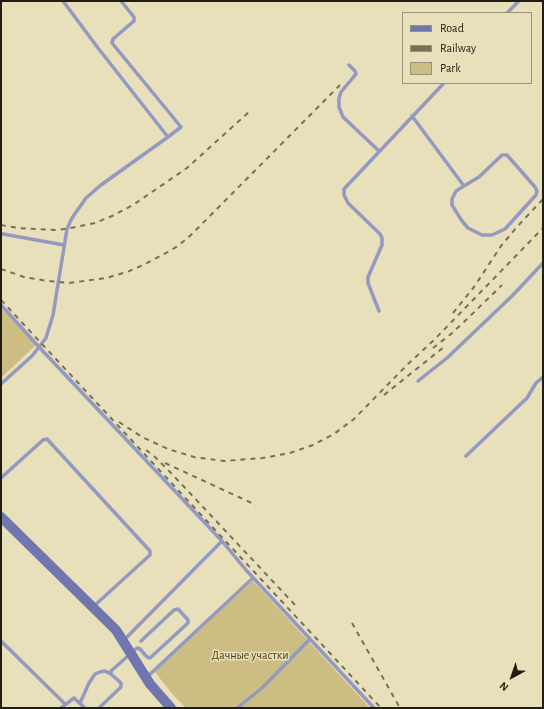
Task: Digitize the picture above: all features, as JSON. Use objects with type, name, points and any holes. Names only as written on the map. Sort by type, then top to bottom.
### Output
[{"type":"main road","points":[[1,516],[116,630],[150,684],[171,708]]},
{"type":"lane","points":[[63,1],[168,137]]},
{"type":"lane","points":[[1,384],[32,356],[46,338],[60,275],[67,229],[72,218],[86,198],[101,185],[181,127],[112,43],[113,39],[134,21],[134,17],[121,1]]},
{"type":"lane","points":[[508,12],[518,1]]},
{"type":"lane","points":[[349,65],[356,74],[341,92],[339,107],[343,117],[379,151]]},
{"type":"lane","points":[[378,311],[368,283],[368,277],[382,245],[382,238],[380,234],[348,204],[344,195],[344,189],[443,84]]},
{"type":"lane","points":[[412,116],[464,186]]},
{"type":"lane","points":[[502,155],[507,156],[536,187],[537,191],[536,195],[505,229],[492,235],[482,235],[468,228],[452,205],[452,199],[456,191],[464,186],[479,177],[502,155]]},
{"type":"lane","points":[[3,234],[64,245]]},
{"type":"lane","points":[[418,381],[452,353],[512,296],[543,263]]},
{"type":"lane","points":[[1,305],[222,541],[254,578],[374,708]]},
{"type":"lane","points":[[466,456],[527,398],[536,383],[543,377]]},
{"type":"lane","points":[[1,478],[43,440],[47,439],[150,551],[150,555],[93,607]]},
{"type":"lane","points":[[123,641],[222,541]]},
{"type":"lane","points":[[146,678],[254,578]]},
{"type":"lane","points":[[111,674],[112,671],[137,648],[150,658],[188,623],[188,620],[178,609],[174,610],[141,641]]},
{"type":"lane","points":[[237,708],[262,688],[310,639]]},
{"type":"lane","points":[[1,641],[65,704]]},
{"type":"lane","points":[[80,703],[95,674],[105,671],[121,683],[121,687],[99,708]]},
{"type":"lane","points":[[61,708],[74,698],[85,708]]},
{"type":"green space","points":[[1,308],[36,345],[1,378]]},
{"type":"green space","name":"Дачные участки","points":[[253,581],[370,708],[186,708],[174,696],[154,671]]},
{"type":"railway","points":[[1,269],[24,277],[69,283],[106,278],[127,272],[166,253],[178,246],[191,235],[340,85]]},
{"type":"railway","points":[[1,225],[18,228],[58,230],[95,223],[112,216],[133,205],[187,168],[250,111]]},
{"type":"railway","points":[[453,313],[474,287],[501,246],[543,199]]},
{"type":"railway","points":[[119,422],[142,437],[168,449],[194,457],[224,461],[263,458],[290,453],[313,445],[334,434],[354,419],[435,339],[543,228]]},
{"type":"railway","points":[[433,348],[451,334],[502,285]]},
{"type":"railway","points":[[1,300],[381,708]]},
{"type":"railway","points":[[384,395],[444,347]]},
{"type":"railway","points":[[146,450],[172,474],[296,606]]},
{"type":"railway","points":[[165,463],[256,505]]},
{"type":"railway","points":[[352,623],[400,708]]}]
